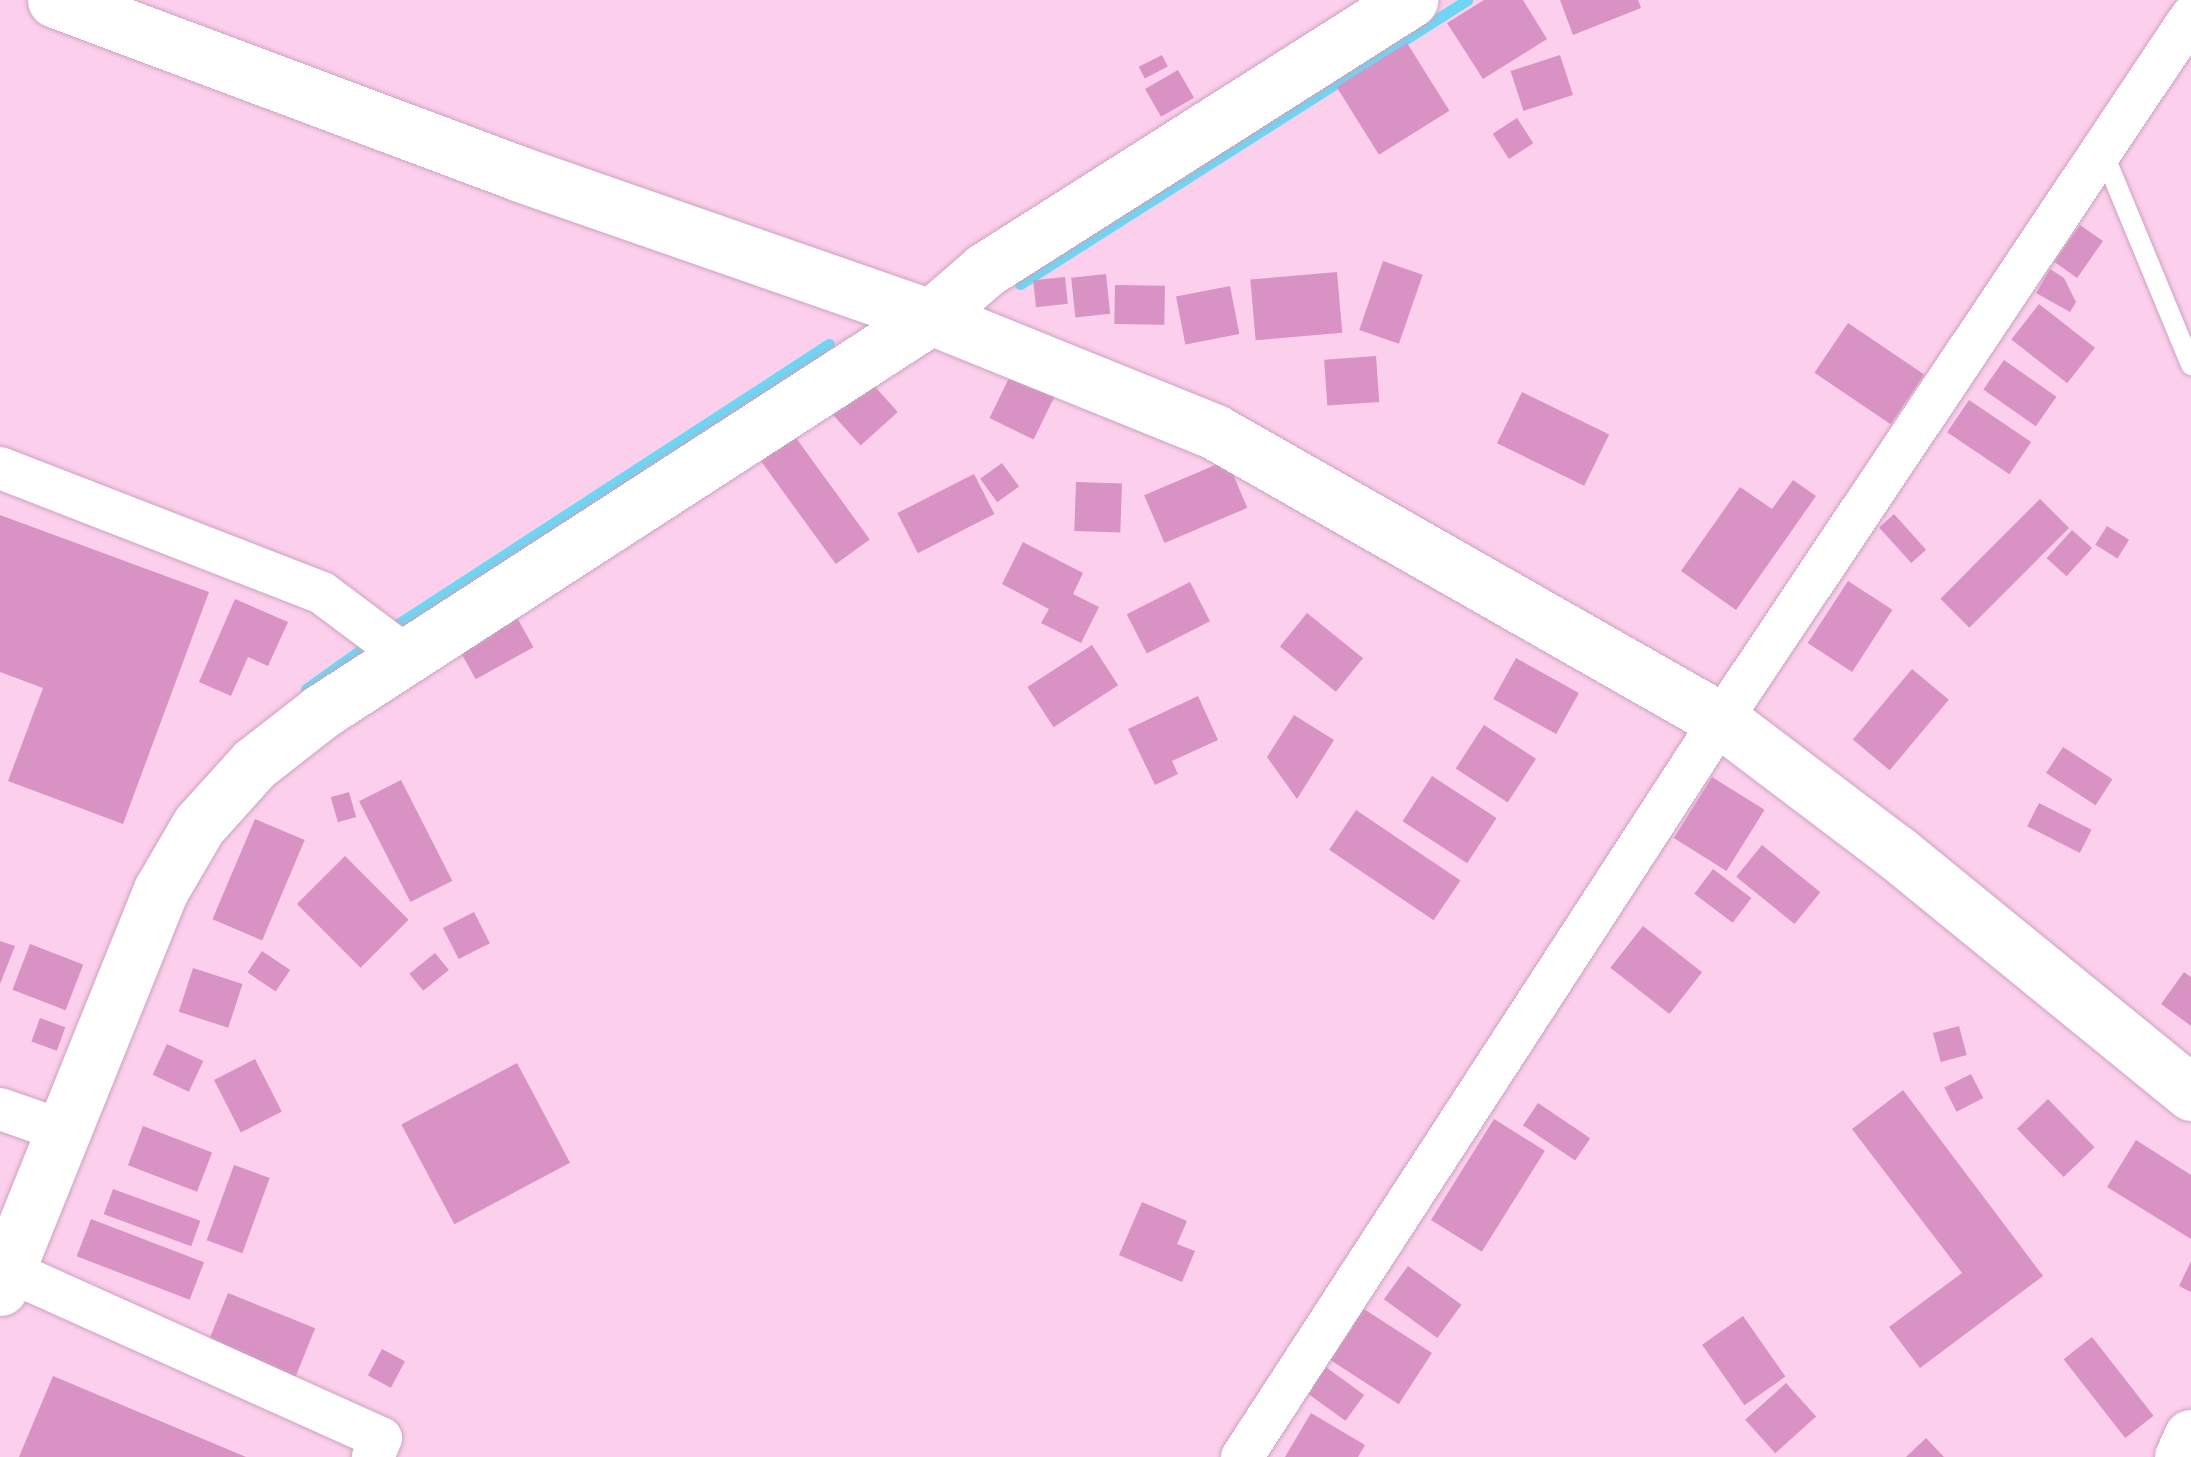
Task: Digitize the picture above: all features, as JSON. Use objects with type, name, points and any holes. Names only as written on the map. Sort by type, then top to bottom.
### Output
[{"type":"main road","points":[[55,0],[520,174],[931,317],[1215,432],[1721,720],[2191,1093]]},
{"type":"main road","points":[[4,1279],[35,1121],[160,890],[200,826],[254,764],[405,655],[931,317],[985,270],[1410,0]]},
{"type":"main road","points":[[2182,1457],[2191,1437]]},
{"type":"street","points":[[1242,1457],[1721,720],[2191,16]]},
{"type":"street","points":[[0,468],[322,593],[405,655]]},
{"type":"street","points":[[4,1279],[382,1438],[373,1457]]},
{"type":"lane","points":[[2102,150],[2191,365]]},
{"type":"building","points":[[1484,0],[1523,0],[1547,39],[1483,79],[1447,23]]},
{"type":"building","points":[[1560,0],[1638,0],[1641,8],[1573,35]]},
{"type":"building","points":[[1407,43],[1449,111],[1379,155],[1337,87]]},
{"type":"building","points":[[1162,55],[1168,67],[1145,78],[1139,67]]},
{"type":"building","points":[[1560,55],[1573,95],[1524,111],[1511,71]]},
{"type":"building","points":[[1178,70],[1194,98],[1161,117],[1145,89]]},
{"type":"building","points":[[1517,118],[1533,143],[1509,159],[1493,134]]},
{"type":"building","points":[[2080,225],[2103,241],[2077,278],[2054,262]]},
{"type":"building","points":[[1383,261],[1423,275],[1399,344],[1359,330]]},
{"type":"building","points":[[2050,269],[2064,278],[2076,302],[2070,312],[2036,293]]},
{"type":"building","points":[[1337,272],[1342,333],[1256,340],[1250,280]]},
{"type":"building","points":[[1106,274],[1110,314],[1075,317],[1071,278]]},
{"type":"building","points":[[1065,277],[1068,304],[1036,307],[1033,280]]},
{"type":"building","points":[[1115,285],[1165,286],[1164,325],[1114,324]]},
{"type":"building","points":[[1230,286],[1239,334],[1185,345],[1176,296]]},
{"type":"building","points":[[2039,304],[2095,348],[2067,383],[2011,339]]},
{"type":"building","points":[[1848,323],[1924,374],[1891,424],[1814,373]]},
{"type":"building","points":[[1376,356],[1379,402],[1327,406],[1324,360]]},
{"type":"building","points":[[2004,360],[2056,397],[2036,426],[1983,389]]},
{"type":"building","points":[[1011,374],[1055,395],[1034,440],[990,418]]},
{"type":"building","points":[[869,380],[898,412],[861,445],[832,413]]},
{"type":"building","points":[[1522,392],[1609,435],[1584,486],[1497,443]]},
{"type":"building","points":[[1969,400],[2031,442],[2009,474],[1947,432]]},
{"type":"building","points":[[791,431],[870,539],[836,564],[757,456]]},
{"type":"building","points":[[1227,460],[1247,508],[1164,543],[1144,495]]},
{"type":"building","points":[[1002,463],[1019,486],[997,502],[980,479]]},
{"type":"building","points":[[974,474],[994,514],[918,553],[897,513]]},
{"type":"building","points":[[1793,480],[1816,496],[1736,610],[1681,571],[1740,487],[1772,509]]},
{"type":"building","points":[[1076,482],[1122,484],[1120,533],[1074,531]]},
{"type":"building","points":[[2040,499],[2069,528],[1969,628],[1940,599]]},
{"type":"building","points":[[1894,514],[1926,550],[1911,563],[1879,527]]},
{"type":"building","points":[[0,515],[209,592],[123,824],[8,781],[43,688],[0,672]]},
{"type":"building","points":[[2107,526],[2129,540],[2117,558],[2095,545]]},
{"type":"building","points":[[2072,530],[2092,548],[2067,576],[2047,558]]},
{"type":"building","points":[[1023,542],[1083,573],[1073,594],[1099,607],[1081,643],[1041,623],[1049,609],[1002,584]]},
{"type":"building","points":[[1848,581],[1892,610],[1852,672],[1808,643]]},
{"type":"building","points":[[1190,582],[1210,621],[1147,653],[1127,614]]},
{"type":"building","points":[[235,599],[288,622],[268,666],[248,657],[231,696],[199,682]]},
{"type":"building","points":[[1307,613],[1363,658],[1336,692],[1280,646]]},
{"type":"building","points":[[515,614],[533,647],[476,679],[457,646]]},
{"type":"building","points":[[1092,645],[1118,685],[1054,727],[1027,687]]},
{"type":"building","points":[[1516,658],[1579,693],[1556,734],[1493,699]]},
{"type":"building","points":[[1912,669],[1949,700],[1890,770],[1853,739]]},
{"type":"building","points":[[1198,696],[1218,740],[1172,761],[1178,774],[1155,785],[1128,729]]},
{"type":"building","points":[[1294,715],[1334,740],[1297,799],[1267,757]]},
{"type":"building","points":[[1484,725],[1536,759],[1508,802],[1456,769]]},
{"type":"building","points":[[2063,747],[2112,779],[2096,805],[2046,773]]},
{"type":"building","points":[[1432,776],[1497,818],[1467,863],[1403,821]]},
{"type":"building","points":[[1712,777],[1765,810],[1726,871],[1674,838]]},
{"type":"building","points":[[401,780],[452,881],[410,902],[359,801]]},
{"type":"building","points":[[349,792],[356,817],[338,822],[331,797]]},
{"type":"building","points":[[2039,803],[2092,830],[2080,853],[2027,826]]},
{"type":"building","points":[[1356,810],[1460,880],[1434,920],[1329,850]]},
{"type":"building","points":[[255,819],[305,840],[262,940],[212,919]]},
{"type":"building","points":[[1762,845],[1820,892],[1794,924],[1736,877]]},
{"type":"building","points":[[345,856],[409,920],[361,968],[297,904]]},
{"type":"building","points":[[1713,869],[1751,898],[1733,923],[1694,894]]},
{"type":"building","points":[[474,912],[490,943],[459,959],[443,928]]},
{"type":"building","points":[[1643,926],[1702,972],[1669,1014],[1610,968]]},
{"type":"building","points":[[0,941],[15,946],[0,984]]},
{"type":"building","points":[[30,944],[83,964],[66,1010],[12,990]]},
{"type":"building","points":[[262,951],[290,970],[276,992],[247,973]]},
{"type":"building","points":[[435,953],[449,970],[423,991],[409,974]]},
{"type":"building","points":[[193,968],[242,984],[228,1028],[179,1012]]},
{"type":"building","points":[[2184,972],[2191,977],[2191,1026],[2161,1004]]},
{"type":"building","points":[[40,1018],[65,1027],[57,1051],[31,1041]]},
{"type":"building","points":[[1959,1026],[1967,1055],[1941,1062],[1933,1033]]},
{"type":"building","points":[[167,1044],[203,1061],[189,1092],[153,1075]]},
{"type":"building","points":[[255,1059],[282,1112],[241,1132],[214,1080]]},
{"type":"building","points":[[517,1063],[570,1163],[454,1224],[401,1125]]},
{"type":"building","points":[[1971,1074],[1983,1098],[1957,1112],[1944,1088]]},
{"type":"building","points":[[1903,1090],[2043,1276],[1920,1368],[1889,1327],[1962,1273],[1852,1129]]},
{"type":"building","points":[[2048,1099],[2095,1147],[2064,1177],[2017,1129]]},
{"type":"building","points":[[1538,1103],[1590,1138],[1575,1161],[1523,1125]]},
{"type":"building","points":[[1494,1119],[1545,1151],[1482,1252],[1431,1220]]},
{"type":"building","points":[[143,1126],[212,1153],[197,1192],[128,1165]]},
{"type":"building","points":[[2136,1140],[2191,1175],[2191,1239],[2107,1187]]},
{"type":"building","points":[[234,1165],[270,1178],[242,1253],[207,1240]]},
{"type":"building","points":[[113,1189],[200,1221],[191,1246],[104,1214]]},
{"type":"building","points":[[1142,1202],[1187,1221],[1177,1244],[1195,1251],[1182,1282],[1119,1255]]},
{"type":"building","points":[[91,1219],[204,1262],[190,1300],[77,1256]]},
{"type":"building","points":[[2191,1261],[2191,1292],[2179,1286]]},
{"type":"building","points":[[1408,1266],[1461,1305],[1437,1338],[1384,1299]]},
{"type":"building","points":[[228,1293],[315,1328],[295,1378],[208,1343]]},
{"type":"building","points":[[1364,1309],[1432,1353],[1399,1404],[1331,1360]]},
{"type":"building","points":[[1743,1316],[1785,1377],[1744,1405],[1702,1345]]},
{"type":"building","points":[[2092,1337],[2154,1416],[2125,1438],[2064,1359]]},
{"type":"building","points":[[382,1349],[405,1361],[391,1388],[368,1375]]},
{"type":"building","points":[[1323,1365],[1364,1395],[1345,1421],[1304,1391]]},
{"type":"building","points":[[53,1376],[246,1457],[19,1457]]},
{"type":"building","points":[[1786,1383],[1816,1416],[1775,1453],[1745,1420]]},
{"type":"building","points":[[1311,1413],[1365,1445],[1358,1457],[1285,1457]]},
{"type":"building","points":[[1926,1438],[1944,1457],[1906,1457]]},
{"type":"waterway","points":[[1020,284],[1467,0]]},
{"type":"waterway","points":[[387,631],[829,344]]},
{"type":"waterway","points":[[306,689],[372,642]]}]
